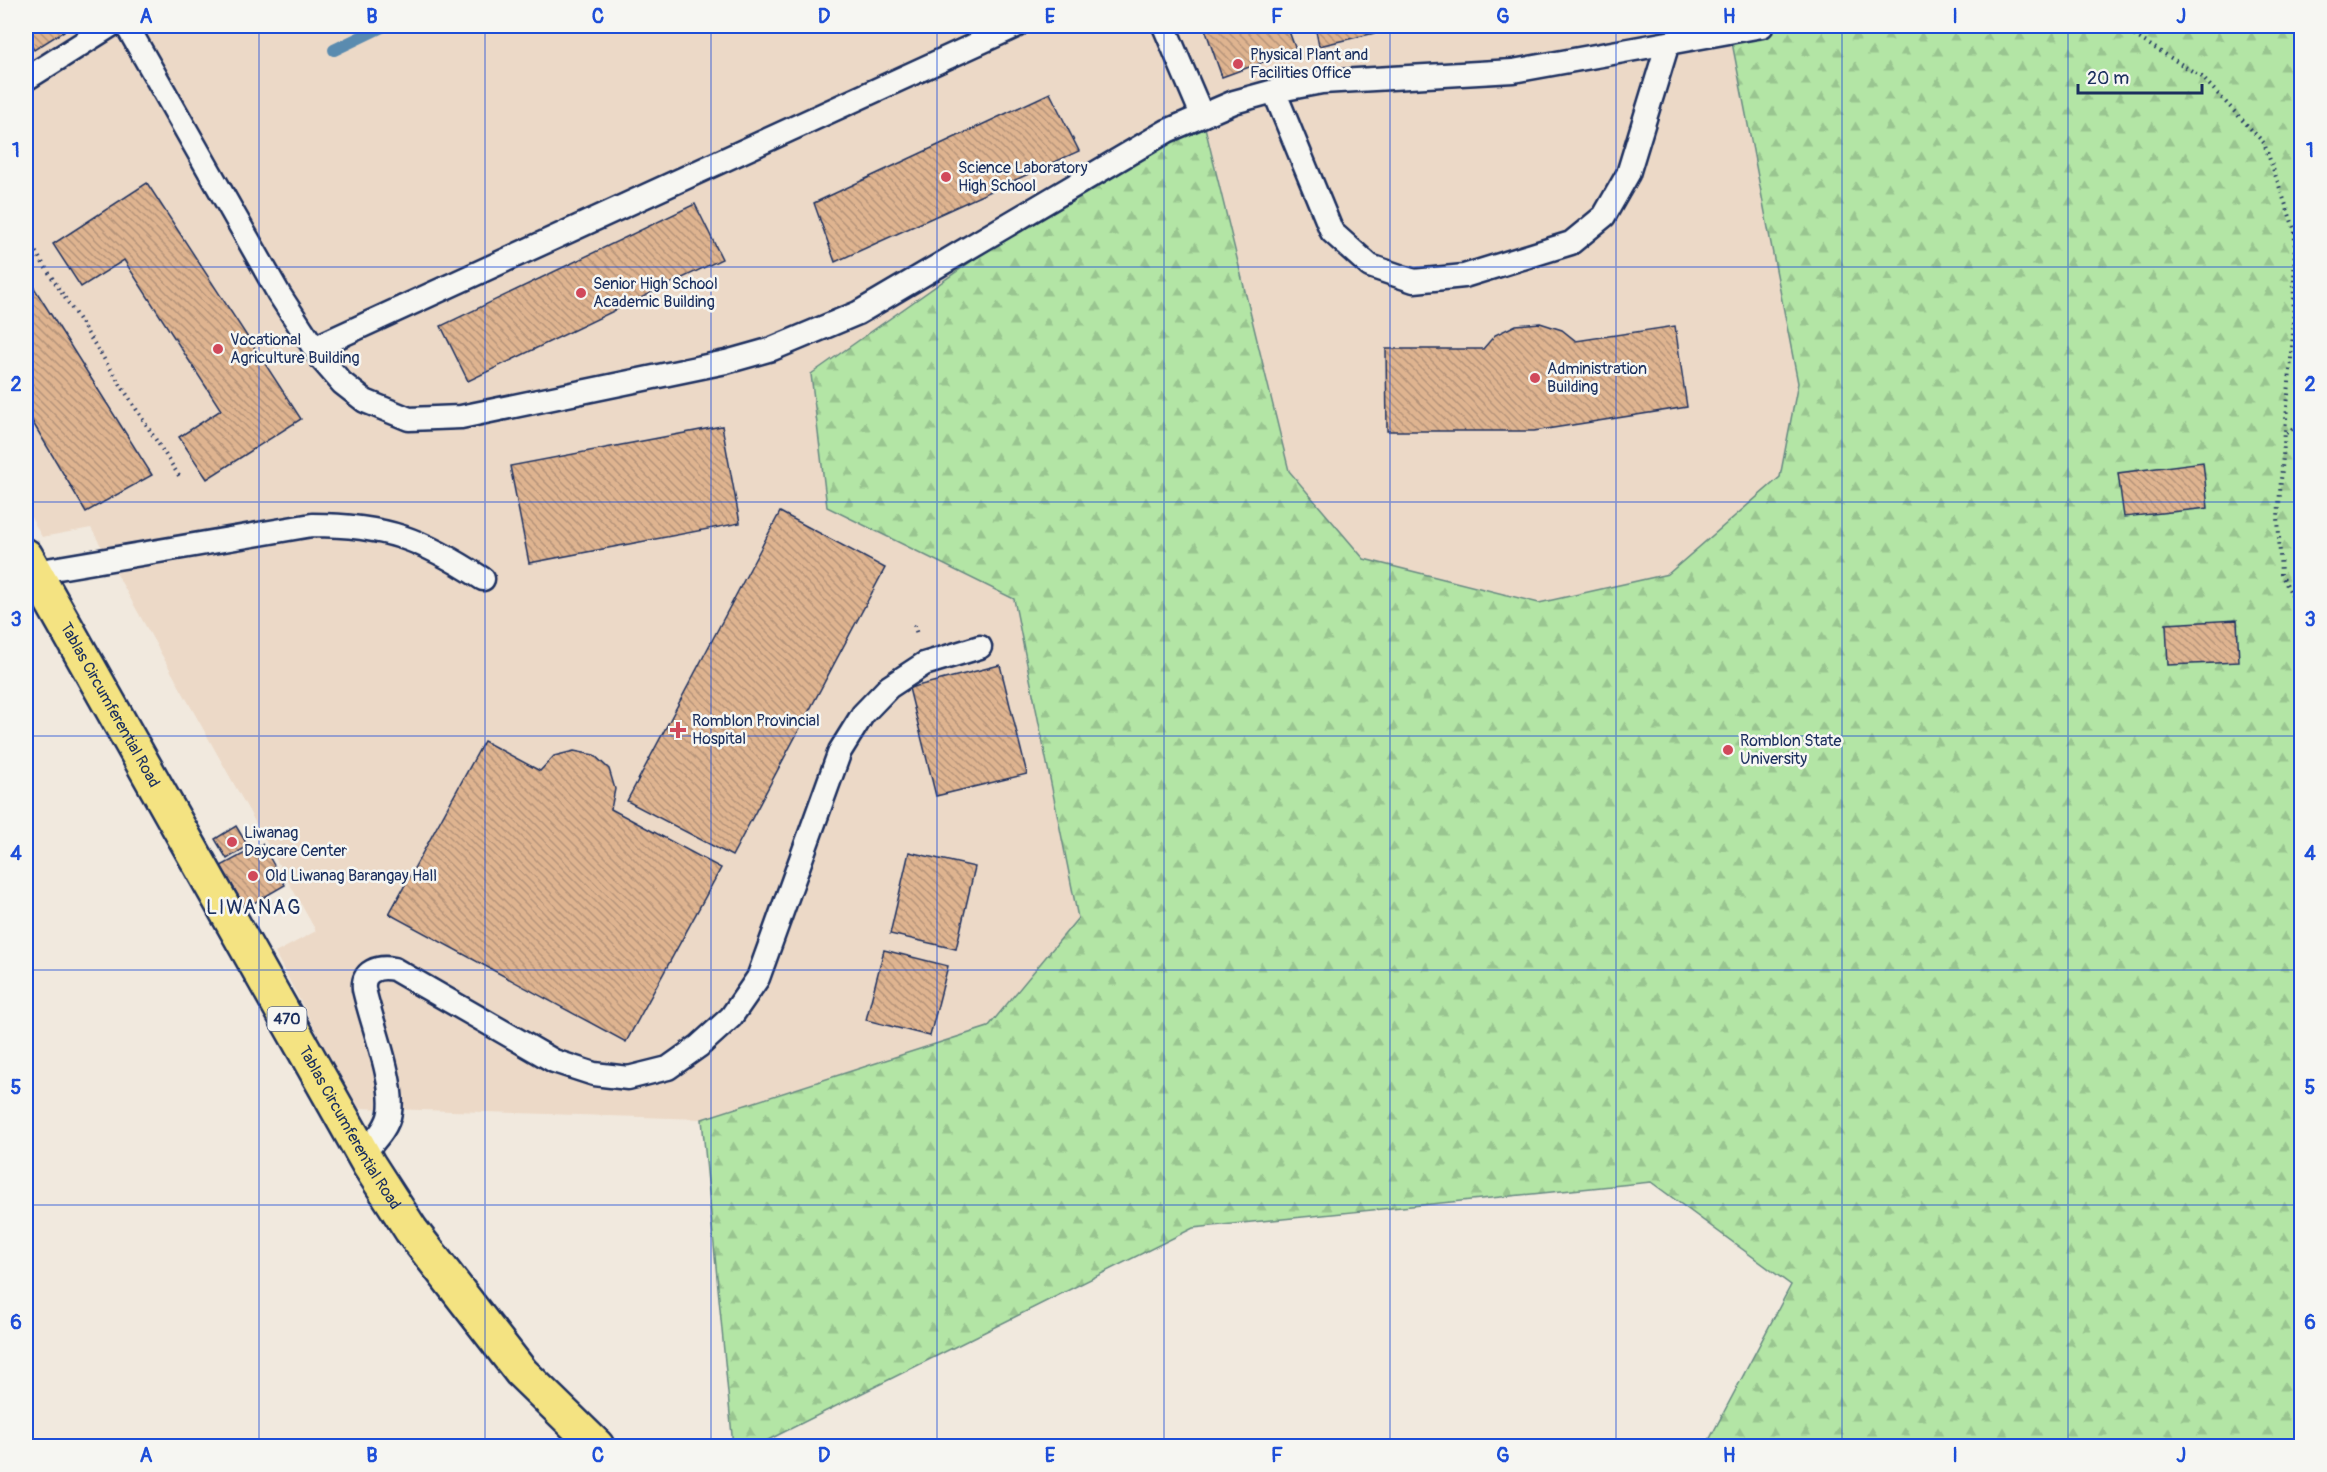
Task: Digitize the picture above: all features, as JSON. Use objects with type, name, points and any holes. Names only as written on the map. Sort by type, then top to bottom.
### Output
[{"type":"main road","name":"Tablas Circumferential Road","points":[[30,564],[363,1154],[411,1230],[521,1372],[597,1446]]},
{"type":"lane","points":[[26,79],[110,26]]},
{"type":"lane","points":[[127,26],[279,294],[314,348],[342,383],[364,401],[408,419],[461,417],[726,363],[772,349],[858,313],[1167,131],[1274,91],[1322,82],[1513,71],[1762,26]]},
{"type":"lane","points":[[314,348],[1016,26]]},
{"type":"lane","points":[[1164,26],[1203,116]]},
{"type":"lane","points":[[1274,91],[1332,232],[1370,266],[1414,281],[1464,276],[1571,243],[1604,216],[1628,174],[1668,43]]},
{"type":"lane","points":[[30,564],[312,525],[352,525],[397,534],[440,551],[483,579]]},
{"type":"lane","points":[[363,1154],[380,1134],[390,1114],[391,1092],[363,983],[371,971],[377,968],[394,969],[564,1064],[594,1074],[628,1078],[668,1068],[699,1046],[731,1017],[758,978],[840,751],[863,714],[889,687],[924,664],[980,647]]},
{"type":"path","points":[[2119,26],[2202,77],[2264,143],[2295,231],[2293,334],[2278,517],[2281,574],[2301,615]]},
{"type":"path","points":[[26,237],[181,479]]},
{"type":"path","points":[[2285,433],[2301,423]]},
{"type":"shaded area","name":"Romblon State University","points":[[26,26],[2301,26],[2301,1127],[988,1027],[702,1119],[356,1108],[275,953],[316,931],[91,528],[42,537],[26,509]]},
{"type":"green space","points":[[1763,26],[2301,26],[2301,1446],[1706,1446],[1791,1285],[1651,1182],[1193,1228],[756,1446],[733,1446],[702,1119],[988,1027],[1078,918],[1014,599],[827,507],[811,374],[1104,168],[1202,115],[1289,471],[1364,559],[1539,603],[1668,574],[1780,477],[1798,383],[1730,32]]},
{"type":"building","points":[[26,26],[72,26],[34,50],[26,36]]},
{"type":"building","name":"Physical Plant and Facilities Office","points":[[1204,26],[1287,26],[1296,50],[1222,77]]},
{"type":"building","points":[[1315,26],[1395,26],[1396,28],[1319,46]]},
{"type":"building","name":"Science Laboratory High School","points":[[1050,93],[1079,151],[835,262],[814,203]]},
{"type":"building","name":"Vocational Agriculture Building","points":[[147,183],[301,419],[207,479],[179,437],[221,410],[124,260],[81,287],[53,244]]},
{"type":"building","name":"Senior High School Academic Building","points":[[695,204],[722,259],[468,381],[441,326]]},
{"type":"building","points":[[26,275],[152,475],[86,512],[26,411]]},
{"type":"building","name":"Administration Building","points":[[1540,323],[1562,330],[1576,341],[1675,326],[1687,407],[1534,431],[1387,431],[1386,349],[1483,349],[1495,335],[1516,325]]},
{"type":"building","points":[[722,426],[740,523],[529,563],[510,466]]},
{"type":"building","points":[[2203,462],[2208,508],[2124,517],[2118,473]]},
{"type":"building","points":[[780,512],[885,568],[732,856],[627,801]]},
{"type":"building","points":[[2237,620],[2239,662],[2168,665],[2166,624]]},
{"type":"building","points":[[1000,665],[1027,774],[936,796],[909,688]]},
{"type":"building","points":[[484,741],[540,771],[554,756],[574,751],[594,755],[609,769],[615,789],[611,809],[721,868],[626,1042],[389,914]]},
{"type":"building","name":"Liwanag Daycare Center","points":[[236,826],[248,846],[227,859],[215,839]]},
{"type":"building","name":"Old Liwanag Barangay Hall","points":[[262,844],[285,885],[245,908],[221,866]]},
{"type":"building","points":[[909,852],[975,867],[956,949],[890,934]]},
{"type":"building","points":[[884,950],[948,966],[930,1036],[866,1020]]},
{"type":"waterway","points":[[334,50],[384,26]]},
{"type":"place","name":"Physical Plant and Facilities Office","points":[[1238,64]]},
{"type":"place","name":"Science Laboratory High School","points":[[946,177]]},
{"type":"place","name":"Senior High School Academic Building","points":[[581,293]]},
{"type":"place","name":"Vocational Agriculture Building","points":[[218,349]]},
{"type":"place","name":"Administration Building","points":[[1535,378]]},
{"type":"place","name":"Romblon Provincial Hospital","points":[[678,730]]},
{"type":"place","name":"Romblon State University","points":[[1728,750]]},
{"type":"place","name":"Liwanag Daycare Center","points":[[232,842]]},
{"type":"place","name":"Old Liwanag Barangay Hall","points":[[253,876]]},
{"type":"district","name":"LIWANAG","points":[[254,907]]}]
